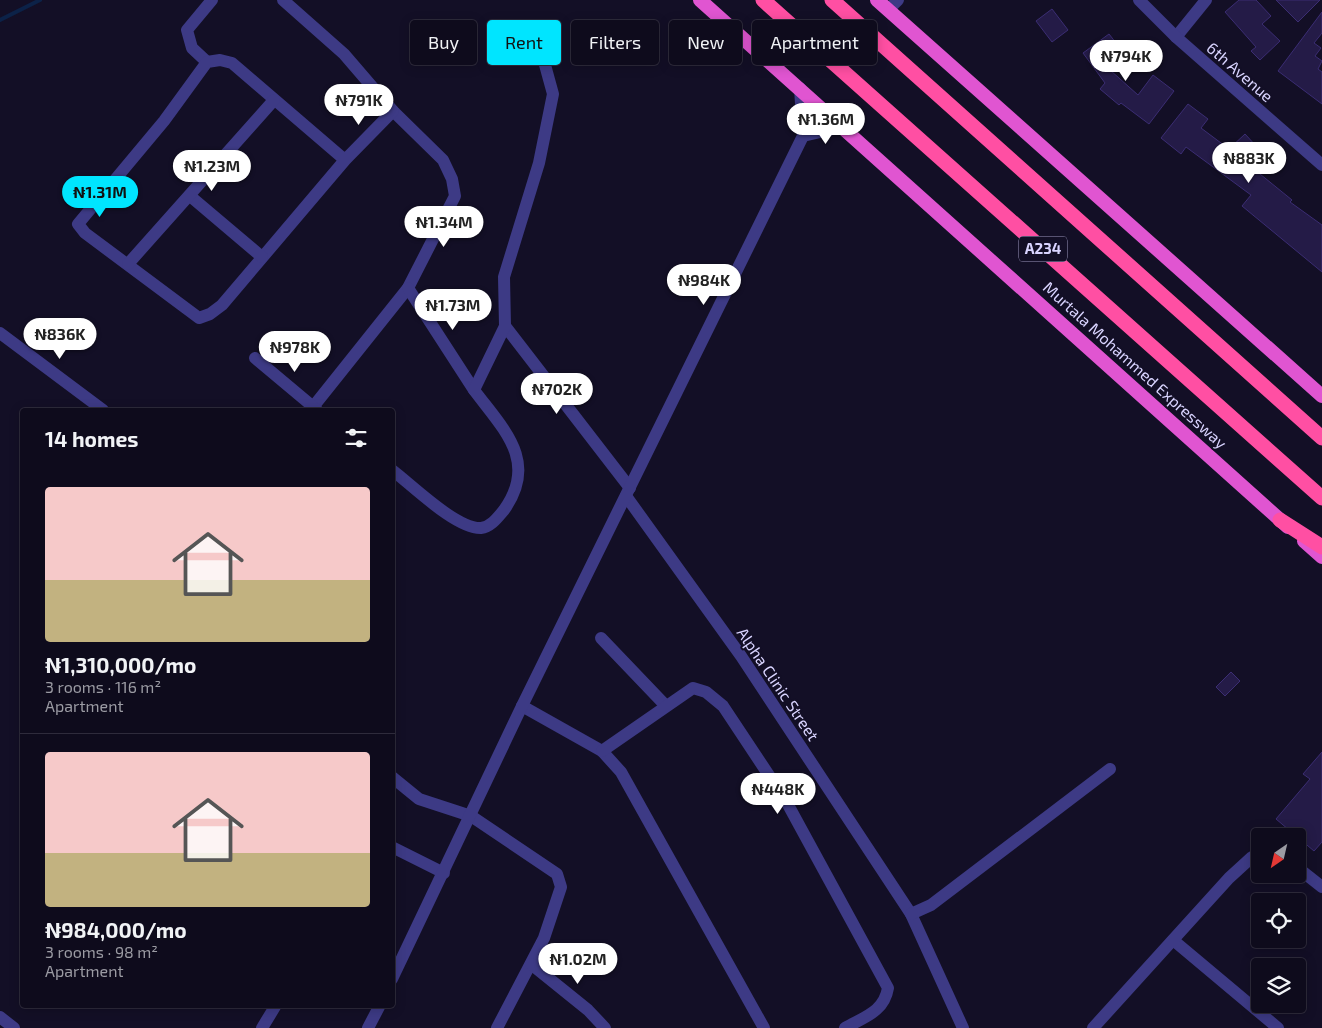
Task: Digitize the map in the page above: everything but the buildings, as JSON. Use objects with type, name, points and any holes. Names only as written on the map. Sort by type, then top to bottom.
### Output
[{"type":"highway","name":"Murtala Mohammed Expressway","points":[[700,0],[1322,557]]},
{"type":"highway","name":"Murtala Mohammed Expressway","points":[[763,0],[1322,498]]},
{"type":"highway","name":"A234","points":[[832,0],[1322,438]]},
{"type":"highway","points":[[877,0],[893,5],[1322,396]]},
{"type":"highway","points":[[1280,520],[1322,547]]},
{"type":"street","points":[[207,62],[192,48],[187,30],[212,0]]},
{"type":"street","points":[[255,358],[315,408],[408,288],[455,196],[452,178],[442,160],[393,111],[344,54],[283,0]]},
{"type":"street","name":"6th Avenue","points":[[1139,0],[1176,37],[1322,165]]},
{"type":"street","points":[[1176,37],[1206,0]]},
{"type":"street","points":[[345,160],[232,63],[220,60],[207,62],[164,121],[78,224],[85,233],[199,318],[210,314],[222,305],[345,160],[393,111]]},
{"type":"street","points":[[474,390],[505,326],[504,278],[540,163],[553,94],[545,65]]},
{"type":"street","points":[[395,973],[522,706],[803,136],[800,88]]},
{"type":"street","points":[[128,264],[274,100]]},
{"type":"street","points":[[803,136],[842,127]]},
{"type":"street","points":[[190,196],[262,257]]},
{"type":"street","points":[[395,477],[462,523],[481,528],[495,522],[518,484],[519,464],[514,444],[474,390],[408,288]]},
{"type":"street","name":"Alpha Clinic Street","points":[[505,326],[628,492],[741,656],[911,914],[963,1028]]},
{"type":"street","points":[[0,333],[100,408]]},
{"type":"street","points":[[601,638],[666,706]]},
{"type":"street","points":[[602,751],[692,688],[706,692],[723,706],[786,801],[888,988],[886,1000],[877,1010],[845,1028]]},
{"type":"street","points":[[522,706],[602,751],[621,772],[764,1028]]},
{"type":"street","points":[[911,914],[931,905],[1110,769]]},
{"type":"street","points":[[395,780],[418,799],[471,816],[557,874],[561,887],[544,938],[497,1028]]},
{"type":"street","points":[[395,848],[444,873]]},
{"type":"street","points":[[1092,1028],[1229,878],[1251,858]]},
{"type":"street","points":[[1306,874],[1322,887]]},
{"type":"street","points":[[1173,940],[1278,1028]]},
{"type":"street","points":[[531,964],[588,1010],[605,1028]]},
{"type":"street","points":[[262,1028],[274,1008]]},
{"type":"street","points":[[368,1028],[378,1008]]},
{"type":"street","points":[[0,1017],[14,1028]]},
{"type":"waterway","points":[[0,20],[40,0]]}]
